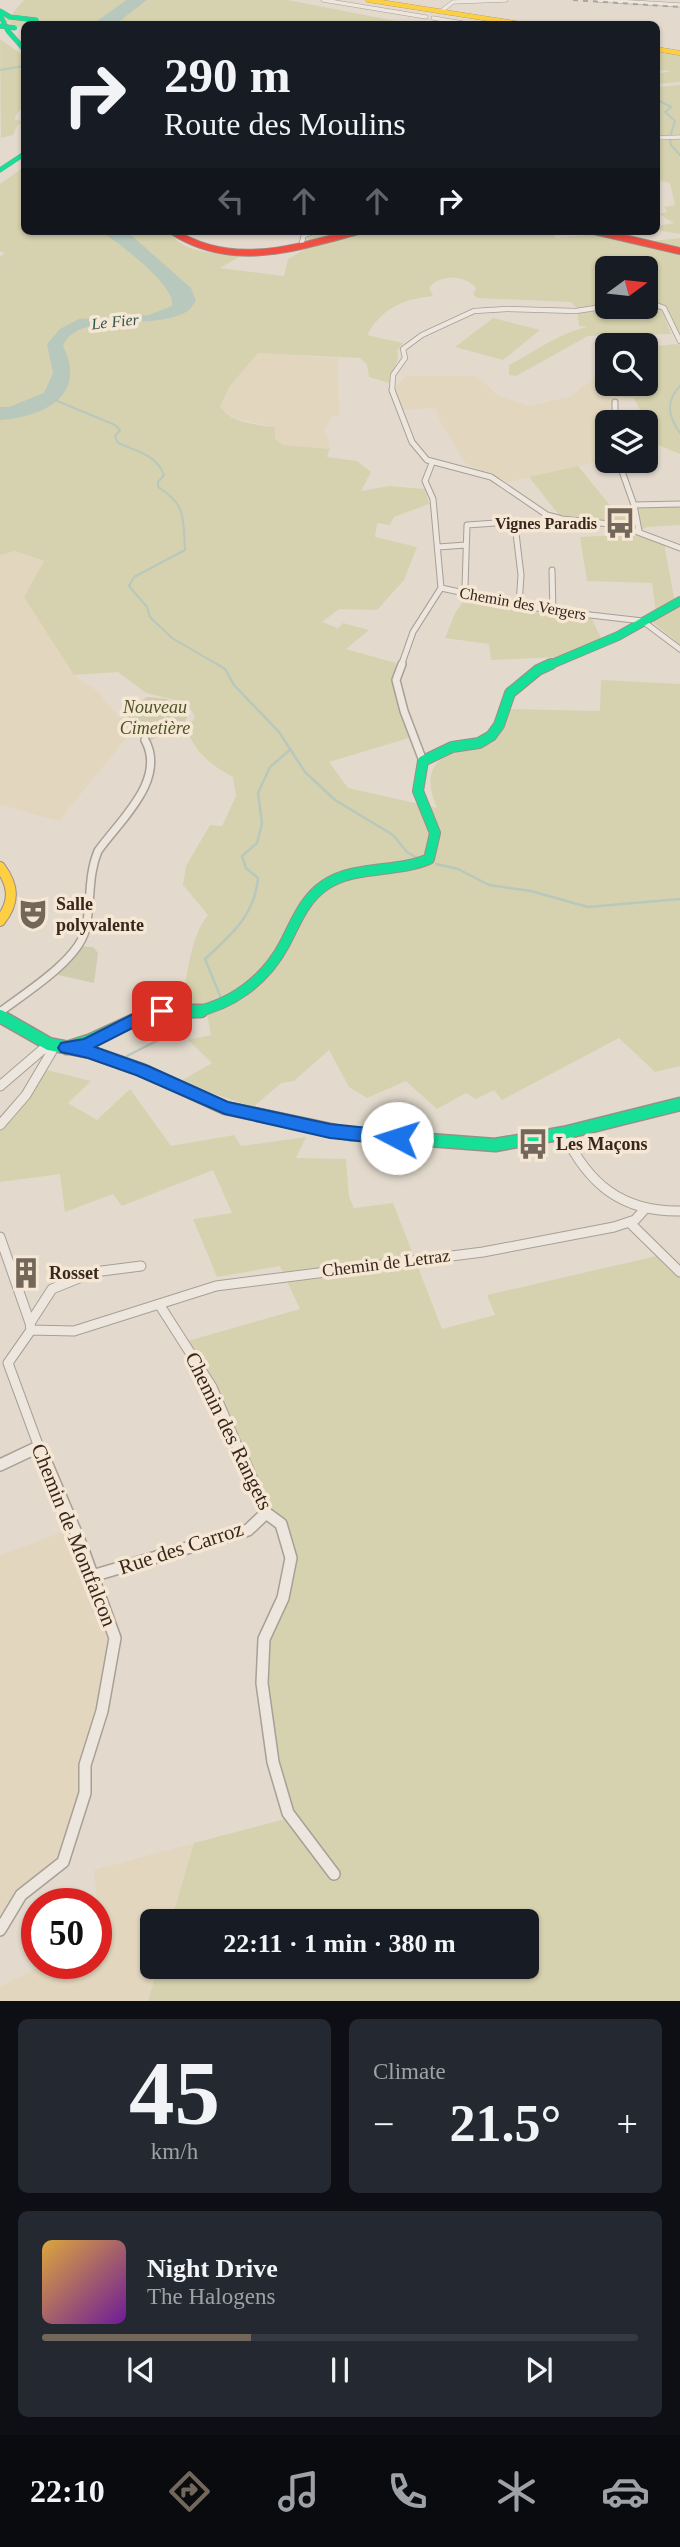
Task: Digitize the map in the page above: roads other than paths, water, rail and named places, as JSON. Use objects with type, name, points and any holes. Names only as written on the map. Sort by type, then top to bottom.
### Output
[{"type":"main road","points":[[369,0],[468,20]]},
{"type":"main road","points":[[0,13],[36,20],[34,21]]},
{"type":"main road","points":[[0,13],[17,28],[21,49]]},
{"type":"main road","points":[[660,50],[680,53]]},
{"type":"main road","points":[[0,168],[21,154]]},
{"type":"main road","points":[[175,235],[194,248],[222,252],[255,251],[338,235]]},
{"type":"main road","points":[[621,235],[680,251]]},
{"type":"main road","points":[[57,1046],[87,1044],[154,1011],[192,1013],[234,998],[251,986],[277,957],[302,911],[320,888],[339,878],[384,872],[426,862],[432,856],[436,833],[422,808],[417,789],[417,774],[423,761],[452,747],[485,740],[495,732],[510,693],[529,676],[550,663],[618,636],[680,601]]},
{"type":"main road","points":[[0,867],[11,880],[14,894],[11,907],[0,921]]},
{"type":"main road","points":[[0,1014],[57,1046],[90,1052],[142,1070],[225,1108],[330,1131],[495,1145],[564,1133],[680,1104]]},
{"type":"street","points":[[323,0],[436,12],[457,1],[506,0]]},
{"type":"street","points":[[597,0],[680,5]]},
{"type":"street","points":[[660,138],[680,137]]},
{"type":"street","points":[[302,242],[304,235]]},
{"type":"street","points":[[658,306],[664,308],[680,341]]},
{"type":"street","points":[[595,308],[575,312],[477,311],[452,318],[437,328],[422,332],[403,349],[405,358],[394,371],[391,394],[413,446],[432,463],[471,469],[490,476],[527,505],[546,515],[614,524],[680,548]]},
{"type":"street","points":[[615,402],[615,410]]},
{"type":"street","points":[[423,761],[397,688],[397,673],[413,632],[441,588],[433,499],[425,481],[432,463]]},
{"type":"street","points":[[622,473],[634,505],[639,531]]},
{"type":"street","points":[[634,505],[680,504]]},
{"type":"street","points":[[465,587],[469,524],[514,524],[521,597],[519,605]]},
{"type":"street","points":[[438,547],[466,545]]},
{"type":"street","points":[[552,570],[553,611]]},
{"type":"street","name":"Chemin des Vergers","points":[[441,588],[553,611],[644,621]]},
{"type":"street","points":[[644,621],[680,649]]},
{"type":"street","points":[[0,1014],[80,942],[94,860],[150,776],[153,756],[152,749],[145,740]]},
{"type":"street","points":[[0,1086],[57,1046]]},
{"type":"street","points":[[0,1125],[26,1095],[57,1046]]},
{"type":"street","points":[[564,1133],[576,1157],[598,1181],[622,1200],[644,1210],[680,1211]]},
{"type":"street","points":[[644,1210],[641,1216],[629,1222],[680,1272]]},
{"type":"street","name":"Chemin de Letraz","points":[[31,1326],[74,1331],[216,1286],[483,1252],[629,1222]]},
{"type":"street","points":[[0,1237],[31,1326]]},
{"type":"street","points":[[4,1365],[31,1326],[44,1299],[61,1284],[107,1269],[141,1266]]},
{"type":"street","name":"Chemin des Rangets","points":[[159,1304],[212,1387],[266,1514],[281,1524],[290,1558],[283,1598],[264,1639],[262,1683],[272,1762],[288,1813],[334,1874]]},
{"type":"street","name":"Chemin de Montfalcon","points":[[0,1930],[21,1895],[63,1861],[85,1793],[85,1765],[102,1711],[115,1638],[4,1365]]},
{"type":"street","points":[[0,1465],[39,1447]]},
{"type":"street","name":"Rue des Carroz","points":[[92,1576],[248,1530],[266,1514]]},
{"type":"water","points":[[126,0],[147,0],[120,21],[97,21]]},
{"type":"water","name":"Le Fier","points":[[106,235],[132,236],[191,288],[196,301],[188,311],[172,318],[100,324],[71,335],[63,346],[69,363],[70,378],[57,401],[32,414],[0,420],[0,407],[9,407],[44,393],[53,373],[47,344],[60,329],[79,319],[149,315],[172,306],[171,297],[165,287],[132,254]]},
{"type":"waterway","points":[[0,70],[21,66]]},
{"type":"waterway","points":[[660,101],[671,107],[665,112],[675,121],[670,137]]},
{"type":"waterway","points":[[670,139],[671,145],[680,155]]},
{"type":"waterway","points":[[680,386],[670,403],[671,415],[680,433]]},
{"type":"waterway","points":[[55,400],[115,425],[120,430],[115,436],[118,443],[145,454],[161,468],[164,475],[158,482],[158,487],[179,506],[185,550],[134,577],[129,586],[147,607],[150,617],[172,638],[220,666]]},
{"type":"waterway","points":[[217,664],[225,669],[234,685],[279,732],[290,750]]},
{"type":"waterway","points":[[221,998],[205,959],[232,933],[252,903],[258,878],[246,868],[242,856],[257,843],[262,823],[258,793],[270,767],[290,750]]},
{"type":"waterway","points":[[290,750],[305,772],[335,800],[393,835],[407,852],[419,859]]},
{"type":"waterway","points":[[436,864],[458,869],[489,885],[531,891],[588,907],[680,899]]},
{"type":"waterway","points":[[127,1056],[176,1031]]},
{"type":"railway","points":[[573,0],[680,7]]},
{"type":"place","name":"Vignes Paradis","points":[[620,523]]},
{"type":"place","name":"Salle polyvalente","points":[[33,914]]},
{"type":"place","name":"Les Maçons","points":[[533,1144]]},
{"type":"place","name":"Rosset","points":[[26,1273]]},
{"type":"park label","name":"Nouveau Cimetière","points":[[155,717]]}]
